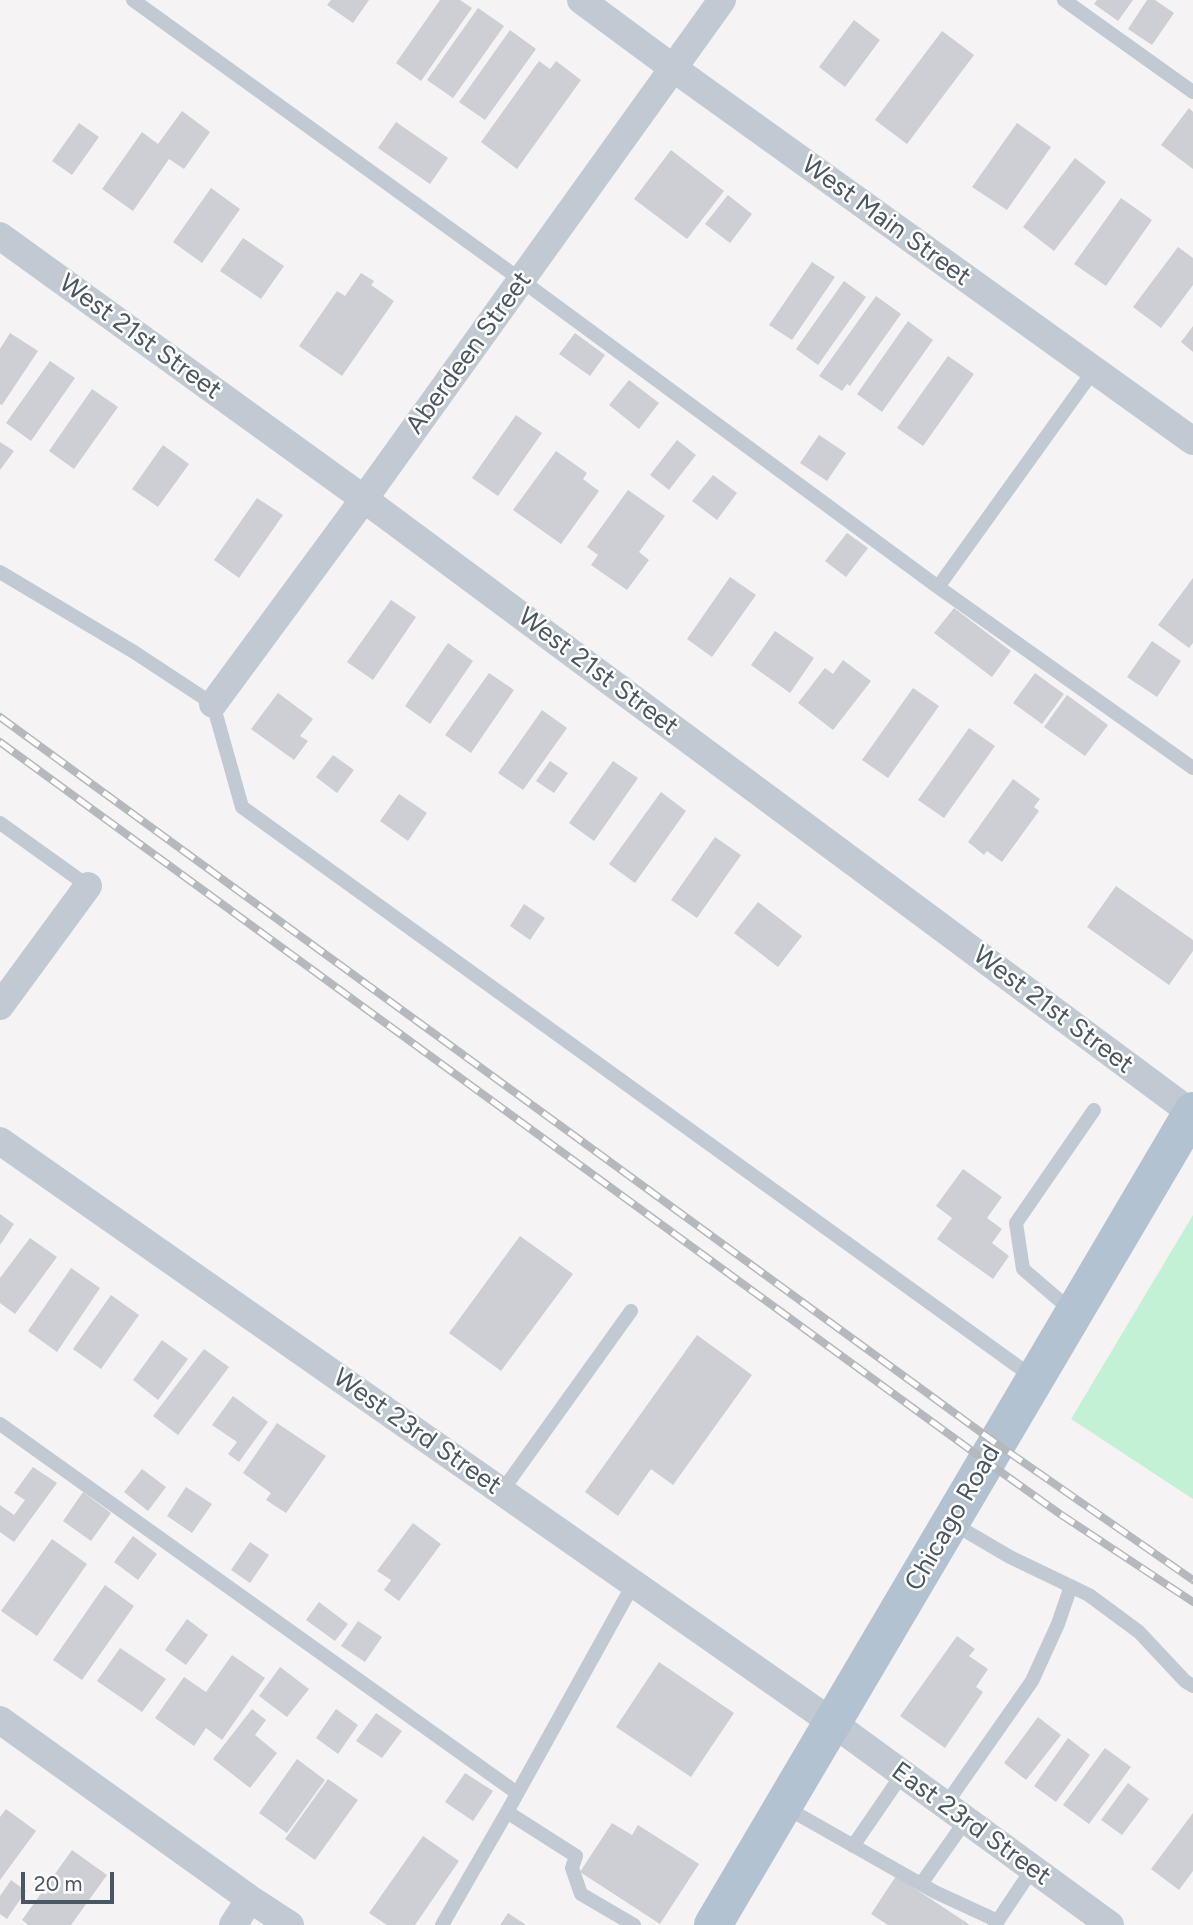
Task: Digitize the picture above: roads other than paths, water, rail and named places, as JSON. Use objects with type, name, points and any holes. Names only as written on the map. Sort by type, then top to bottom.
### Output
[{"type":"main road","name":"Chicago Road","points":[[713,1925],[1193,1113]]},
{"type":"street","name":"West Main Street","points":[[581,0],[1193,441]]},
{"type":"street","name":"Aberdeen Street","points":[[213,704],[364,499],[722,0]]},
{"type":"street","name":"West 21st Street","points":[[0,236],[364,499],[1193,1113]]},
{"type":"street","points":[[0,1006],[88,886]]},
{"type":"street","name":"West 23rd Street","points":[[0,1141],[833,1723]]},
{"type":"street","points":[[0,1720],[290,1925]]},
{"type":"street","name":"East 23rd Street","points":[[833,1723],[1110,1925]]},
{"type":"street","points":[[233,1925],[250,1899]]},
{"type":"lane","points":[[133,0],[521,279],[938,587],[1193,768]]},
{"type":"lane","points":[[1064,0],[1193,92]]},
{"type":"lane","points":[[938,587],[1094,370]]},
{"type":"lane","points":[[0,572],[134,652],[213,704],[242,807],[1035,1379]]},
{"type":"lane","points":[[0,823],[88,886]]},
{"type":"lane","points":[[1074,1312],[1023,1269],[1016,1223],[1094,1110]]},
{"type":"lane","points":[[502,1491],[631,1311]]},
{"type":"lane","points":[[0,1424],[517,1793]]},
{"type":"lane","points":[[951,1523],[1010,1557],[1089,1595],[1139,1632],[1185,1681],[1193,1686]]},
{"type":"lane","points":[[442,1925],[634,1583]]},
{"type":"lane","points":[[921,1884],[956,1812],[1032,1681],[1071,1586]]},
{"type":"lane","points":[[853,1846],[903,1773]]},
{"type":"lane","points":[[783,1806],[921,1884],[997,1923],[1032,1868]]},
{"type":"lane","points":[[507,1812],[576,1856],[572,1868],[581,1894],[634,1925]]},
{"type":"railway","points":[[0,717],[997,1444],[1193,1580]]},
{"type":"railway","points":[[0,742],[987,1462],[1193,1602]]}]
